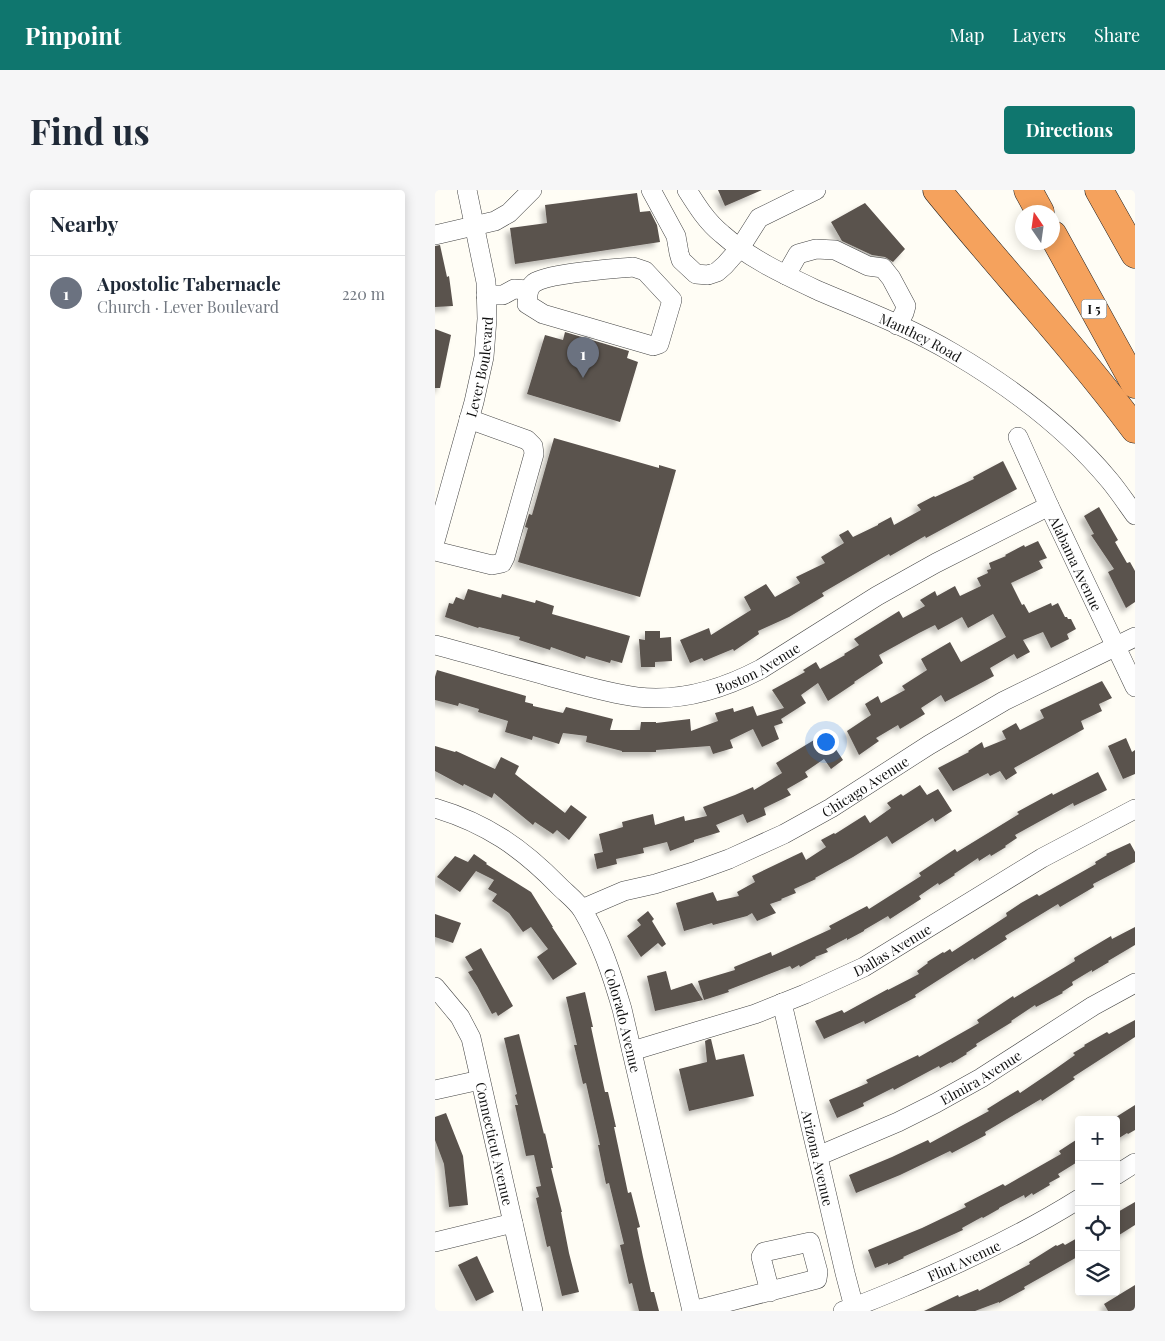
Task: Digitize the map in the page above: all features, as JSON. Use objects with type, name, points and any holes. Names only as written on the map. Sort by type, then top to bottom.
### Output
[{"type":"highway","points":[[937,190],[968,229],[1085,365],[1135,429]]},
{"type":"highway","points":[[1028,190],[1036,205]]},
{"type":"highway","points":[[1099,190],[1135,254]]},
{"type":"highway","name":"I 5","points":[[1060,248],[1135,384]]},
{"type":"street","name":"Lever Boulevard","points":[[435,541],[469,420],[484,357],[487,319],[495,295],[486,282],[467,190]]},
{"type":"street","points":[[435,235],[495,221],[509,213],[515,198],[533,190]]},
{"type":"street","points":[[651,190],[676,236],[681,260],[696,274],[708,275],[717,272],[740,248],[759,218],[817,190]]},
{"type":"street","name":"Manthey Road","points":[[687,190],[708,221],[751,257],[952,352],[993,377],[1037,410],[1076,445],[1110,481],[1135,515]]},
{"type":"street","points":[[786,275],[798,254],[816,249],[835,250],[868,266],[883,268],[891,278],[905,306],[904,313],[897,325]]},
{"type":"street","points":[[495,295],[509,301],[527,297],[535,282],[557,275],[633,267],[645,271],[672,300],[659,344],[653,346],[543,314],[527,297]]},
{"type":"street","points":[[435,551],[492,565],[502,563],[533,454],[533,446],[527,440],[469,420]]},
{"type":"street","name":"Alabama Avenue","points":[[1018,437],[1135,687]]},
{"type":"street","name":"Boston Avenue","points":[[435,645],[603,691],[638,697],[657,698],[691,695],[709,691],[742,679],[877,596],[936,563],[1049,506]]},
{"type":"street","name":"Chicago Avenue","points":[[582,909],[624,892],[671,879],[729,859],[784,834],[831,808],[929,745],[1004,701],[1135,637]]},
{"type":"street","name":"Colorado Avenue","points":[[435,808],[473,822],[509,842],[531,858],[582,909],[598,940],[611,973],[632,1051],[692,1311]]},
{"type":"street","name":"Dallas Avenue","points":[[632,1051],[755,1014],[863,967],[1043,858],[1135,809]]},
{"type":"street","name":"Elmira Avenue","points":[[818,1156],[898,1122],[936,1103],[981,1078],[1093,1006],[1135,983]]},
{"type":"street","name":"Connecticut Avenue","points":[[435,987],[460,1017],[471,1038],[533,1311]]},
{"type":"street","name":"Arizona Avenue","points":[[782,1003],[845,1273],[851,1310]]},
{"type":"street","points":[[435,1090],[480,1080]]},
{"type":"street","points":[[1120,1172],[1135,1163]]},
{"type":"street","name":"Flint Avenue","points":[[851,1310],[952,1267],[1011,1238],[1075,1200]]},
{"type":"street","points":[[435,1242],[513,1223]]},
{"type":"street","points":[[692,1311],[770,1292]]},
{"type":"building","points":[[718,190],[762,190],[725,206]]},
{"type":"building","points":[[637,193],[640,212],[650,211],[657,225],[660,242],[515,264],[510,228],[547,223],[545,205]]},
{"type":"building","points":[[865,203],[905,249],[893,262],[885,257],[872,255],[842,241],[831,222]]},
{"type":"building","points":[[440,245],[447,277],[449,276],[453,306],[435,307],[435,246]]},
{"type":"building","points":[[435,329],[451,335],[440,388],[435,388]]},
{"type":"building","points":[[565,332],[629,351],[627,358],[638,362],[620,422],[527,394],[545,335],[563,340]]},
{"type":"building","points":[[554,438],[659,468],[659,465],[676,470],[640,597],[518,562],[528,528],[525,527],[529,514],[532,515]]},
{"type":"building","points":[[1003,461],[1017,489],[926,538],[925,536],[890,556],[889,554],[822,593],[824,596],[789,617],[758,631],[759,634],[734,651],[733,649],[704,661],[702,658],[690,663],[680,640],[709,628],[711,635],[751,610],[744,597],[766,584],[775,597],[800,583],[796,577],[825,563],[821,557],[844,543],[839,535],[848,530],[853,537],[891,517],[894,525],[921,510],[917,505],[974,479],[973,477]]},
{"type":"building","points":[[1099,507],[1118,540],[1115,542],[1127,563],[1130,562],[1135,571],[1135,602],[1126,608],[1108,572],[1114,569],[1091,535],[1094,534],[1084,516]]},
{"type":"building","points":[[1038,541],[1047,558],[1039,561],[1043,568],[1011,583],[1022,605],[1024,604],[1029,613],[1051,603],[1052,606],[1058,603],[1065,617],[1071,619],[1076,629],[1067,634],[1069,639],[1051,648],[1043,632],[1023,640],[1030,652],[1017,659],[1014,654],[990,668],[994,676],[945,702],[941,695],[921,708],[925,714],[900,729],[898,725],[876,738],[879,741],[859,755],[847,731],[871,715],[865,704],[878,696],[881,703],[905,690],[902,686],[927,670],[921,659],[950,642],[961,662],[1006,637],[993,614],[968,628],[962,617],[938,630],[935,625],[919,633],[879,655],[883,663],[828,701],[818,683],[801,695],[806,703],[781,719],[783,723],[774,726],[779,739],[762,747],[753,729],[730,740],[733,748],[713,754],[710,746],[656,750],[656,752],[622,752],[586,742],[587,736],[563,733],[559,744],[533,736],[532,740],[505,732],[508,721],[478,712],[479,709],[459,703],[458,706],[435,700],[435,677],[437,670],[526,696],[525,702],[533,704],[533,706],[563,713],[566,707],[613,719],[610,730],[640,730],[641,722],[656,723],[690,719],[691,731],[718,721],[715,713],[733,708],[734,712],[753,706],[757,716],[784,708],[772,690],[805,672],[803,670],[816,662],[820,669],[845,655],[859,645],[854,639],[899,611],[903,618],[925,606],[920,600],[935,591],[937,596],[955,586],[960,596],[981,586],[977,578],[988,573],[987,570],[991,569],[989,563],[1006,556],[1024,545],[1025,547]]},
{"type":"building","points":[[468,589],[501,598],[502,594],[535,603],[536,600],[554,606],[552,614],[630,636],[622,663],[611,660],[610,663],[586,656],[585,659],[551,647],[550,650],[519,640],[520,637],[478,628],[445,617],[449,603],[453,604],[456,597],[464,600]]},
{"type":"building","points":[[645,631],[660,631],[660,638],[671,637],[672,661],[655,662],[655,667],[641,667],[639,639],[645,640]]},
{"type":"building","points":[[1102,681],[1112,698],[1099,704],[1102,711],[1081,721],[1084,729],[1014,768],[1017,773],[1006,780],[1000,771],[990,776],[988,773],[953,791],[938,768],[969,752],[982,742],[984,748],[1006,739],[1002,731],[1016,723],[1020,730],[1044,718],[1040,710]]},
{"type":"building","points":[[819,737],[829,751],[835,748],[843,760],[831,769],[824,759],[805,772],[808,777],[787,789],[791,795],[764,808],[766,815],[747,823],[743,814],[716,825],[720,832],[694,840],[694,842],[670,851],[667,842],[643,848],[644,853],[616,859],[617,864],[597,869],[594,854],[603,852],[599,834],[623,827],[622,822],[653,814],[655,825],[684,816],[685,821],[707,816],[703,807],[753,787],[754,790],[782,773],[776,763]]},
{"type":"building","points":[[1126,738],[1132,752],[1135,750],[1135,774],[1123,779],[1108,746]]},
{"type":"building","points":[[435,746],[456,751],[495,769],[501,757],[519,766],[515,774],[565,813],[571,805],[587,817],[569,840],[557,830],[553,834],[535,822],[533,825],[494,793],[492,798],[464,784],[463,786],[435,771]]},
{"type":"building","points":[[1098,772],[1107,790],[1074,806],[1073,803],[1015,835],[1017,838],[1006,847],[979,861],[978,858],[955,875],[939,885],[938,883],[919,896],[921,899],[890,919],[888,916],[864,931],[826,949],[828,952],[815,957],[800,967],[799,965],[792,969],[790,966],[728,990],[729,992],[704,1000],[698,981],[735,970],[734,967],[771,952],[772,956],[831,929],[829,926],[867,906],[869,909],[921,876],[919,873],[955,849],[957,852],[1019,814],[1017,812],[1052,793],[1053,795]]},
{"type":"building","points":[[920,785],[927,795],[938,789],[952,811],[935,822],[933,818],[892,844],[887,836],[816,879],[794,889],[796,893],[770,904],[776,913],[757,921],[752,913],[713,925],[712,923],[684,931],[676,903],[713,892],[717,901],[739,896],[737,892],[755,882],[752,876],[802,852],[806,860],[826,847],[821,840],[835,834],[865,815],[870,823],[891,808],[887,803],[901,794],[903,796]]},
{"type":"building","points":[[1130,843],[1135,852],[1135,862],[1093,884],[1094,887],[1060,907],[1058,904],[1005,936],[1007,939],[974,960],[973,958],[915,995],[916,997],[865,1024],[864,1021],[824,1039],[815,1021],[842,1010],[844,1013],[919,974],[917,971],[927,962],[950,949],[952,952],[1007,916],[1006,913],[1021,903],[1037,894],[1039,896],[1096,864],[1095,862],[1106,854]]},
{"type":"building","points":[[474,854],[486,864],[531,892],[577,964],[553,980],[537,957],[548,949],[531,927],[523,932],[509,913],[492,901],[497,894],[488,889],[494,880],[476,871],[460,892],[437,877],[455,856],[468,862]]},
{"type":"building","points":[[648,911],[666,944],[662,947],[658,943],[641,957],[627,936],[641,925],[637,920]]},
{"type":"building","points":[[435,914],[461,923],[453,943],[435,937]]},
{"type":"building","points":[[1135,927],[1135,945],[1092,972],[1092,970],[1072,982],[1073,985],[1063,993],[1036,1007],[1035,1005],[976,1044],[977,1046],[967,1054],[952,1063],[940,1068],[939,1066],[894,1090],[893,1088],[863,1103],[864,1106],[837,1118],[829,1100],[868,1083],[866,1080],[918,1055],[919,1057],[979,1023],[977,1020],[1013,996],[1014,998],[1075,961],[1074,958],[1111,936],[1112,939]]},
{"type":"building","points":[[481,948],[513,1006],[498,1016],[496,1012],[492,1014],[468,972],[473,970],[465,957]]},
{"type":"building","points":[[666,971],[671,990],[692,983],[703,1000],[655,1011],[647,976]]},
{"type":"building","points":[[585,992],[605,1092],[608,1092],[616,1127],[614,1127],[628,1193],[631,1192],[640,1227],[637,1228],[651,1292],[654,1292],[659,1311],[639,1311],[632,1283],[629,1284],[620,1245],[624,1244],[609,1183],[606,1184],[598,1145],[600,1145],[586,1083],[583,1084],[574,1045],[577,1045],[566,997]]},
{"type":"building","points":[[1135,1020],[1135,1037],[1073,1077],[1075,1079],[1042,1101],[1041,1099],[985,1132],[986,1135],[952,1153],[950,1151],[900,1175],[856,1193],[849,1175],[928,1140],[930,1143],[989,1111],[987,1109],[1018,1090],[1020,1093],[1075,1055],[1073,1053],[1084,1045],[1107,1032],[1109,1034]]},
{"type":"building","points":[[519,1034],[545,1133],[569,1253],[579,1292],[562,1296],[550,1246],[547,1247],[536,1198],[539,1197],[536,1187],[541,1186],[534,1155],[526,1156],[515,1105],[518,1105],[515,1095],[517,1094],[504,1038]]},
{"type":"building","points":[[711,1039],[716,1060],[744,1054],[754,1096],[689,1111],[679,1069],[707,1062],[705,1041]]},
{"type":"building","points":[[1135,1105],[1135,1130],[1120,1137],[1120,1116],[1118,1116]]},
{"type":"building","points":[[446,1113],[463,1156],[468,1205],[449,1207],[444,1164],[435,1140],[435,1117]]},
{"type":"building","points":[[1075,1141],[1075,1163],[1058,1174],[1060,1177],[1049,1183],[1050,1185],[1033,1195],[1032,1193],[1025,1198],[1024,1195],[962,1228],[963,1230],[904,1258],[875,1268],[868,1250],[922,1228],[966,1207],[964,1204],[1003,1184],[1005,1186],[1061,1154],[1059,1151]]},
{"type":"building","points":[[1135,1202],[1135,1225],[1120,1234],[1120,1211]]},
{"type":"building","points":[[1075,1239],[1075,1258],[999,1303],[975,1311],[924,1311],[958,1295],[959,1297],[978,1289],[979,1291],[1030,1264],[1029,1262],[1056,1245],[1063,1243],[1065,1245]]},
{"type":"building","points":[[477,1256],[494,1292],[476,1301],[458,1265]]},
{"type":"building","points":[[1135,1285],[1135,1311],[1108,1311],[1104,1304],[1120,1296]]},
{"type":"place","name":"Apostolic Tabernacle","points":[[583,378]]}]
